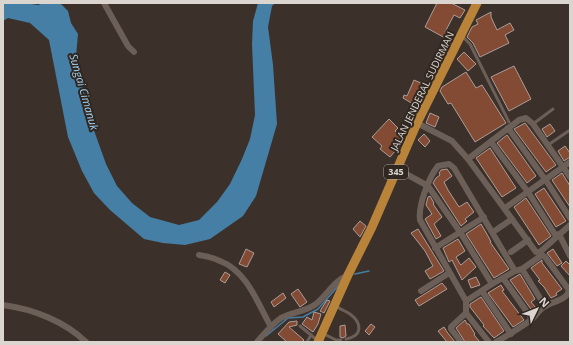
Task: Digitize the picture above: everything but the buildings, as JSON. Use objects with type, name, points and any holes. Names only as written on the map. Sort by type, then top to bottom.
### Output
[{"type":"main road","name":"JALAN JENDERAL SUDIRMAN","points":[[320,339],[348,275],[372,228],[417,123],[476,3]]},
{"type":"street","points":[[104,3],[128,46],[134,52]]},
{"type":"street","points":[[468,159],[491,142],[509,125],[524,118],[528,119],[533,124],[570,177]]},
{"type":"street","points":[[417,123],[452,141],[468,159],[538,252],[570,225]]},
{"type":"street","points":[[509,125],[570,218]]},
{"type":"street","points":[[491,142],[528,192],[570,256]]},
{"type":"street","points":[[505,208],[570,162]]},
{"type":"street","points":[[489,342],[466,313],[466,302],[420,220],[420,207],[438,166],[443,164],[451,165],[455,169],[515,271]]},
{"type":"street","points":[[397,169],[428,186],[460,232],[492,284]]},
{"type":"street","points":[[435,248],[484,217]]},
{"type":"street","points":[[496,230],[512,219]]},
{"type":"street","points":[[511,252],[528,240]]},
{"type":"street","points":[[199,254],[221,261],[240,274],[248,284],[271,327]]},
{"type":"street","points":[[466,302],[492,284],[515,271],[522,269],[543,255],[569,290],[567,296],[545,306],[532,319],[511,334],[496,342]]},
{"type":"street","points":[[522,269],[545,306]]},
{"type":"street","points":[[422,291],[450,273]]},
{"type":"street","points":[[256,342],[282,318],[307,310],[319,301],[339,280],[348,275]]},
{"type":"street","points":[[503,278],[532,319]]},
{"type":"street","points":[[482,291],[511,334]]},
{"type":"street","points":[[3,305],[41,314],[70,329],[86,342]]},
{"type":"street","points":[[461,342],[451,327],[466,313]]},
{"type":"lane","points":[[461,35],[470,44],[509,125]]},
{"type":"lane","points":[[533,124],[553,109]]},
{"type":"lane","points":[[548,146],[570,130]]},
{"type":"lane","points":[[334,305],[351,315],[358,323],[359,328],[357,334],[346,339]]},
{"type":"lane","points":[[300,326],[311,335],[320,339],[341,340]]},
{"type":"lane","points":[[307,342],[311,335]]},
{"type":"water","name":"Sungai Cimanuk","points":[[3,3],[25,3],[38,5],[43,3],[60,3],[68,11],[71,23],[78,34],[76,56],[81,73],[87,111],[106,164],[117,186],[132,203],[150,217],[179,225],[199,220],[217,202],[230,184],[242,159],[250,139],[255,115],[252,44],[253,21],[258,3],[275,3],[272,6],[268,27],[273,65],[277,124],[256,196],[243,216],[210,239],[185,245],[163,243],[144,239],[110,210],[94,193],[82,171],[68,137],[49,40],[30,23],[8,18],[3,21]]},
{"type":"waterway","points":[[355,274],[369,271]]},
{"type":"waterway","points":[[266,336],[288,318],[303,317],[318,309],[339,285]]}]
